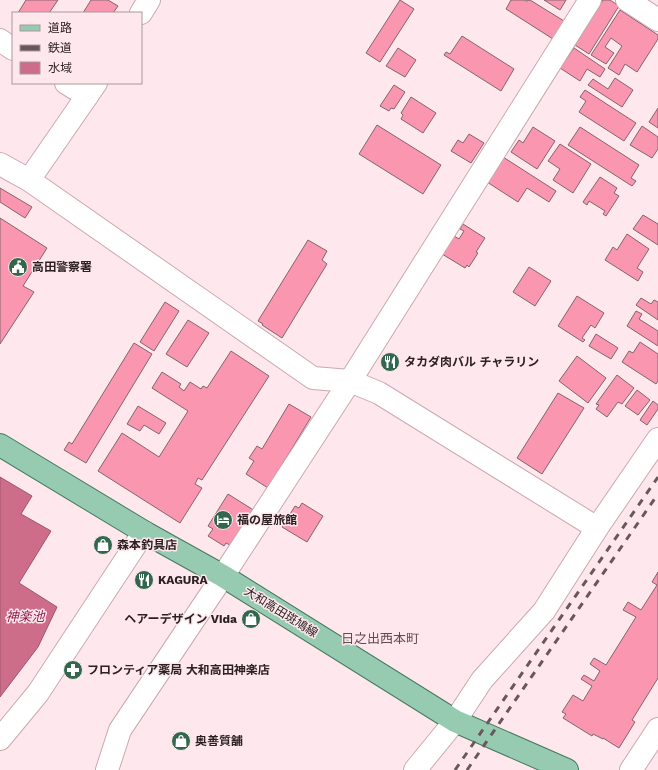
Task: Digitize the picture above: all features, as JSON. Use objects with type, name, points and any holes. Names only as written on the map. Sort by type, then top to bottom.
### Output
[{"type":"main road","name":"大和高田斑鳩線","points":[[0,444],[144,532],[223,576],[455,721],[567,770]]},
{"type":"street","points":[[107,770],[120,730],[223,576],[350,381],[590,0]]},
{"type":"street","points":[[627,0],[658,20]]},
{"type":"street","points":[[0,40],[12,48]]},
{"type":"street","points":[[29,180],[92,90],[70,84]]},
{"type":"street","points":[[0,164],[29,180],[313,378],[350,381],[379,393],[597,528]]},
{"type":"street","points":[[415,770],[455,721],[482,680],[544,611],[597,528],[658,440]]},
{"type":"street","points":[[0,740],[38,693],[144,532]]},
{"type":"street","points":[[631,770],[658,729]]},
{"type":"water","name":"神楽池","points":[[0,477],[32,496],[21,514],[51,531],[19,583],[57,607],[38,647],[0,697]]},
{"type":"building","points":[[26,0],[58,0],[50,12],[19,12]]},
{"type":"building","points":[[91,0],[108,0],[118,6],[114,12],[84,12]]},
{"type":"building","points":[[400,0],[414,9],[380,62],[366,53]]},
{"type":"building","points":[[511,0],[530,0],[564,21],[553,39],[506,9]]},
{"type":"building","points":[[544,0],[566,0],[560,10]]},
{"type":"building","points":[[603,0],[610,0],[619,6],[589,54],[575,45]]},
{"type":"building","points":[[620,10],[658,35],[658,39],[637,72],[625,64],[619,75],[608,68],[622,46],[611,38],[605,47],[614,53],[606,64],[591,55]]},
{"type":"building","points":[[462,36],[514,69],[501,91],[444,55],[446,52],[450,54]]},
{"type":"building","points":[[398,48],[416,60],[405,77],[386,66]]},
{"type":"building","points":[[574,48],[605,69],[600,77],[587,69],[580,81],[560,68]]},
{"type":"building","points":[[615,78],[633,90],[622,107],[588,85],[593,79],[608,89]]},
{"type":"building","points":[[394,85],[405,92],[394,109],[391,108],[389,111],[380,106]]},
{"type":"building","points":[[585,90],[636,123],[624,141],[579,112],[586,101],[580,97]]},
{"type":"building","points":[[411,97],[436,113],[423,133],[401,119],[403,115],[401,113]]},
{"type":"building","points":[[658,108],[658,128],[649,122]]},
{"type":"building","points":[[377,125],[441,165],[423,194],[359,154]]},
{"type":"building","points":[[642,126],[658,137],[658,149],[652,158],[630,145]]},
{"type":"building","points":[[533,127],[555,141],[537,169],[511,152],[519,140],[523,143]]},
{"type":"building","points":[[580,127],[639,165],[631,178],[636,181],[632,186],[568,145]]},
{"type":"building","points":[[469,134],[484,143],[471,163],[451,151],[458,140],[463,143]]},
{"type":"building","points":[[560,144],[591,164],[573,193],[553,180],[560,169],[548,161]]},
{"type":"building","points":[[503,157],[556,191],[549,202],[527,188],[518,202],[487,182]]},
{"type":"building","points":[[600,177],[617,188],[614,193],[619,196],[606,216],[603,214],[605,211],[589,201],[587,205],[583,202]]},
{"type":"building","points":[[0,188],[32,207],[25,218],[0,202]]},
{"type":"building","points":[[643,215],[658,224],[658,245],[633,229]]},
{"type":"building","name":"高田警察署","points":[[0,218],[47,248],[23,286],[34,292],[0,344]]},
{"type":"building","points":[[463,224],[485,238],[469,267],[467,265],[465,268],[442,254],[454,236],[459,239],[464,231],[460,229]]},
{"type":"building","points":[[627,234],[649,249],[637,268],[643,272],[638,281],[605,260],[613,247],[617,250]]},
{"type":"building","points":[[308,240],[327,251],[322,260],[327,264],[282,338],[258,321]]},
{"type":"building","points":[[529,267],[551,281],[535,306],[513,292]]},
{"type":"building","points":[[577,296],[604,313],[595,328],[591,325],[582,338],[585,340],[583,342],[558,326]]},
{"type":"building","points":[[641,298],[651,304],[654,300],[658,302],[658,320],[636,305]]},
{"type":"building","points":[[165,302],[179,311],[154,351],[140,342]]},
{"type":"building","points":[[636,311],[642,314],[639,319],[658,331],[658,346],[627,326]]},
{"type":"building","points":[[188,320],[209,333],[187,367],[166,354]]},
{"type":"building","points":[[596,334],[618,348],[611,359],[589,346]]},
{"type":"building","points":[[640,342],[658,354],[658,381],[656,384],[622,362],[629,351],[633,353]]},
{"type":"building","points":[[134,343],[152,354],[86,463],[64,450],[69,442],[72,444]]},
{"type":"building","points":[[231,351],[269,376],[202,480],[198,478],[195,484],[202,488],[180,523],[98,471],[122,433],[159,457],[188,411],[152,388],[162,372],[181,384],[179,387],[184,391],[190,382],[201,389],[203,386],[207,388]]},
{"type":"building","points":[[577,356],[606,378],[588,403],[559,381]]},
{"type":"building","points":[[617,375],[634,388],[622,404],[618,402],[607,417],[596,409],[599,405],[596,404]]},
{"type":"building","points":[[637,390],[650,400],[638,415],[625,406]]},
{"type":"building","points":[[558,393],[584,408],[542,474],[517,458]]},
{"type":"building","points":[[653,401],[658,405],[658,409],[647,425],[640,420]]},
{"type":"building","points":[[289,404],[311,417],[268,488],[246,474],[254,461],[249,458],[257,446],[262,449]]},
{"type":"building","points":[[138,406],[166,423],[159,434],[144,425],[140,431],[127,424]]},
{"type":"building","points":[[228,494],[255,511],[232,546],[226,543],[224,546],[208,536],[213,529],[208,526]]},
{"type":"building","points":[[302,503],[323,516],[307,542],[282,527],[295,506],[299,508]]},
{"type":"building","points":[[658,572],[658,678],[632,720],[635,722],[619,748],[603,738],[593,734],[592,736],[563,718],[566,714],[562,712],[573,695],[583,701],[592,686],[581,679],[584,675],[594,681],[600,671],[590,664],[594,658],[606,665],[636,617],[623,610],[628,602],[641,610],[657,585],[652,582]]},
{"type":"railway","points":[[455,770],[658,477]]},
{"type":"railway","points":[[467,770],[658,494]]},
{"type":"place","name":"高田警察署","points":[[18,267]]},
{"type":"place","name":"タカダ肉バル チャラリン","points":[[390,362]]},
{"type":"place","name":"福の屋旅館","points":[[223,520]]},
{"type":"place","name":"森本釣具店","points":[[103,545]]},
{"type":"place","name":"KAGURA","points":[[144,580]]},
{"type":"place","name":"ヘアーデザイン Vida","points":[[251,619]]},
{"type":"place","name":"フロンティア薬局 大和高田神楽店","points":[[73,670]]},
{"type":"place","name":"奥善質舗","points":[[181,741]]},
{"type":"district","name":"日之出西本町","points":[[380,638]]}]
